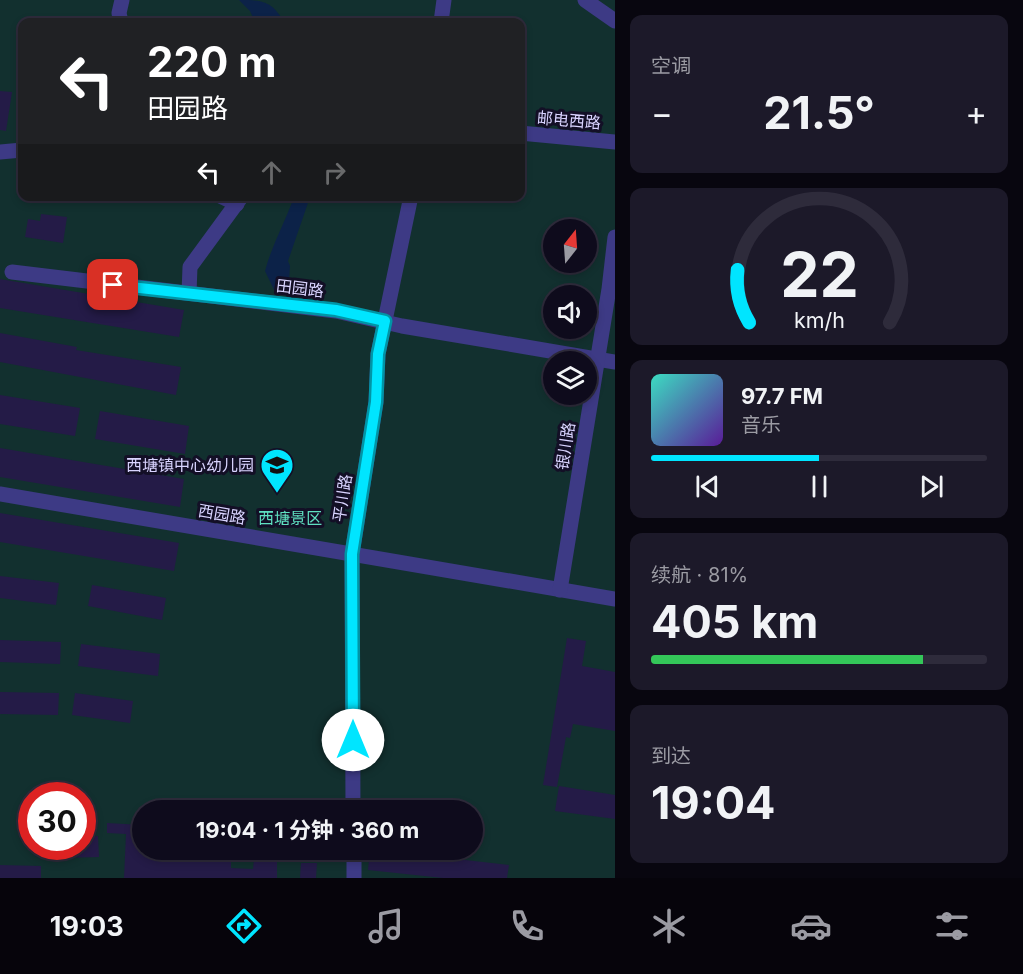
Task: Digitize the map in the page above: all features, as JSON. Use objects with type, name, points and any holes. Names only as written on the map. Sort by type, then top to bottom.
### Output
[{"type":"street","points":[[120,18],[122,0]]},
{"type":"street","points":[[442,18],[444,0]]},
{"type":"street","points":[[585,0],[615,21]]},
{"type":"street","name":"邮电西路","points":[[525,133],[615,142]]},
{"type":"street","points":[[0,152],[18,150]]},
{"type":"street","points":[[189,293],[190,267],[238,201]]},
{"type":"street","name":"平川路","points":[[353,800],[352,554],[376,402],[378,354],[410,201]]},
{"type":"street","name":"银川路","points":[[597,359],[615,237]]},
{"type":"street","name":"田园路","points":[[12,272],[336,310],[544,351]]},
{"type":"street","name":"田园路","points":[[597,359],[615,362]]},
{"type":"street","name":"银川路","points":[[560,590],[590,405]]},
{"type":"street","name":"西园路","points":[[0,495],[615,599]]},
{"type":"street","points":[[354,860],[354,878]]},
{"type":"green space","name":"西塘景区","points":[[0,0],[615,0],[615,878],[0,878]]},
{"type":"water","points":[[239,0],[266,3],[281,18],[253,18],[250,11]]},
{"type":"water","points":[[293,201],[309,201],[288,261],[290,266],[288,295],[276,294],[265,271]]},
{"type":"building","points":[[0,91],[12,92],[6,131],[0,130]]},
{"type":"building","points":[[41,214],[67,217],[63,243],[25,237],[28,219],[40,221]]},
{"type":"building","points":[[0,279],[184,310],[179,337],[0,308]]},
{"type":"building","points":[[0,333],[77,347],[76,350],[181,367],[176,395],[0,362]]},
{"type":"building","points":[[0,395],[80,408],[75,436],[0,424]]},
{"type":"building","points":[[100,411],[189,426],[185,454],[95,439]]},
{"type":"building","points":[[0,448],[184,479],[180,507],[0,477]]},
{"type":"building","points":[[0,513],[179,543],[174,571],[0,542]]},
{"type":"building","points":[[0,576],[59,583],[56,605],[0,598]]},
{"type":"building","points":[[92,585],[166,598],[162,620],[88,606]]},
{"type":"building","points":[[567,638],[586,641],[582,666],[615,672],[615,731],[573,724],[570,738],[566,737],[557,787],[543,785]]},
{"type":"building","points":[[0,640],[61,642],[60,664],[0,662]]},
{"type":"building","points":[[81,644],[160,654],[158,676],[78,666]]},
{"type":"building","points":[[0,692],[59,693],[58,715],[0,714]]},
{"type":"building","points":[[75,693],[133,701],[130,723],[72,715]]},
{"type":"building","points":[[559,786],[615,795],[615,819],[555,811]]},
{"type":"building","points":[[107,823],[132,824],[132,860],[231,860],[231,868],[253,869],[254,860],[277,860],[277,878],[124,878],[126,834],[107,833]]},
{"type":"building","points":[[96,836],[98,836],[99,857],[96,857]]},
{"type":"building","points":[[369,860],[466,860],[509,865],[507,878],[443,878],[368,870]]},
{"type":"building","points":[[301,863],[317,863],[316,878],[300,878]]},
{"type":"building","points":[[0,865],[41,866],[41,878],[0,878]]},
{"type":"place","name":"西塘镇中心幼儿园","points":[[277,494]]},
{"type":"route","points":[[113,285],[336,310],[385,321],[378,354],[376,402],[352,554],[353,740]]}]
